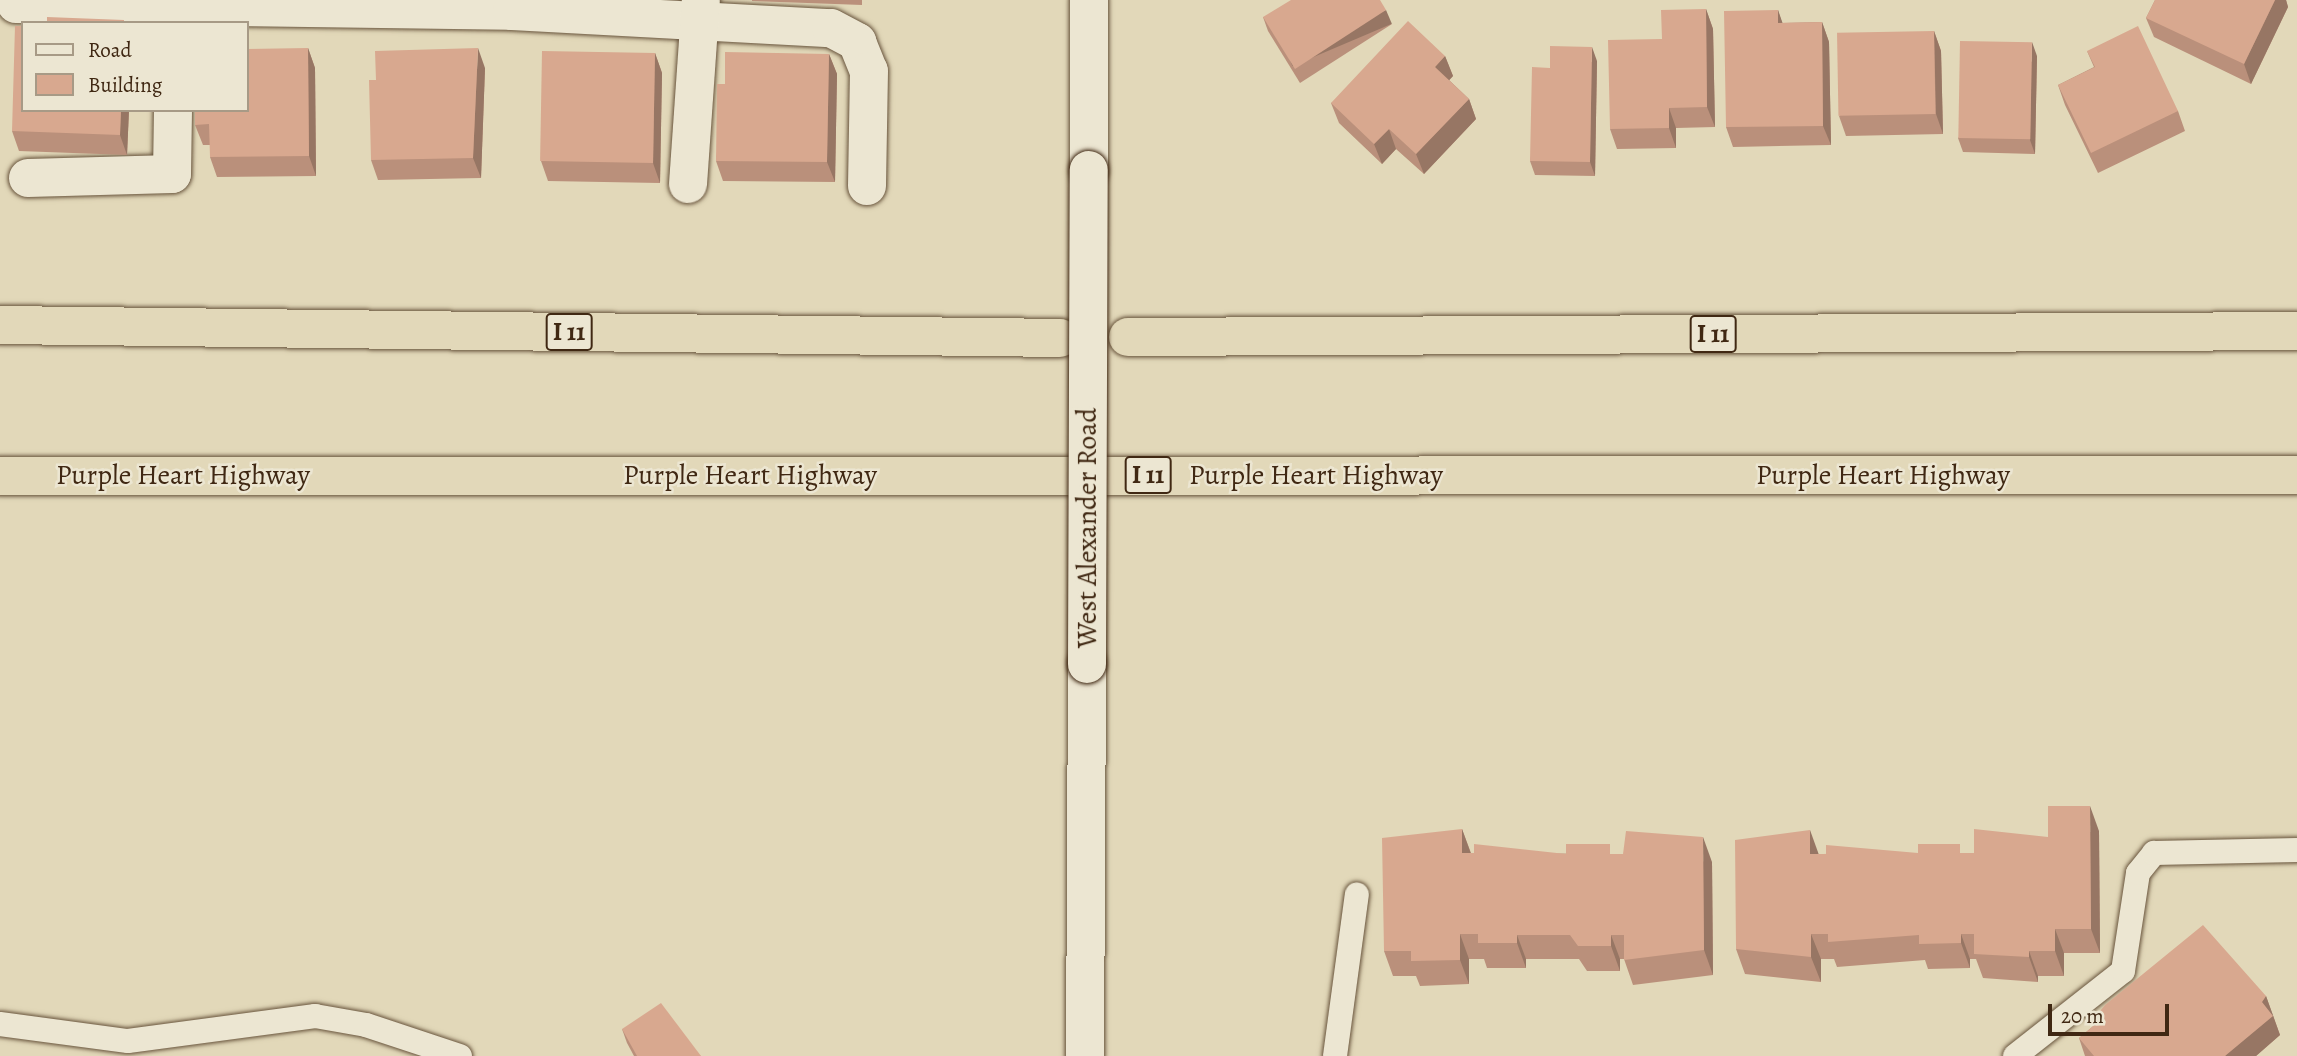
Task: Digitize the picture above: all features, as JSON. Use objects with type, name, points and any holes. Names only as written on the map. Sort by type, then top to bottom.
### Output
[{"type":"highway","name":"I 11","points":[[0,325],[1060,338]]},
{"type":"highway","name":"I 11","points":[[1128,337],[2297,331]]},
{"type":"highway","name":"Purple Heart Highway","points":[[0,475],[2297,475]]},
{"type":"street","name":"West Alexander Road","points":[[1085,1056],[1089,0]]},
{"type":"street","points":[[16,4],[176,9],[699,12],[831,28],[857,42],[869,71],[867,186]]},
{"type":"street","points":[[688,184],[699,12]]},
{"type":"street","points":[[28,177],[172,174],[173,112]]},
{"type":"lane","points":[[2015,1056],[2123,971],[2138,873],[2154,853],[2297,850]]},
{"type":"lane","points":[[1335,1056],[1357,894]]},
{"type":"lane","points":[[0,1024],[128,1041],[315,1016],[366,1025],[460,1056]]},
{"type":"building","points":[[1291,0],[1380,0],[1386,10],[1295,69],[1263,17]]},
{"type":"building","points":[[2155,0],[2275,0],[2244,64],[2146,18]]},
{"type":"building","points":[[1706,9],[1707,107],[1669,108],[1669,128],[1610,129],[1608,40],[1662,39],[1661,10]]},
{"type":"building","points":[[1778,10],[1778,23],[1822,22],[1823,126],[1726,127],[1724,11]]},
{"type":"building","points":[[47,17],[124,20],[124,21],[47,21]]},
{"type":"building","points":[[1408,21],[1445,56],[1435,67],[1469,99],[1416,154],[1389,129],[1374,144],[1331,103]]},
{"type":"building","points":[[15,26],[21,26],[21,112],[121,112],[120,135],[12,131]]},
{"type":"building","points":[[2138,26],[2178,111],[2091,153],[2058,85],[2095,67],[2087,51]]},
{"type":"building","points":[[1934,31],[1935,114],[1838,116],[1837,33]]},
{"type":"building","points":[[1960,41],[2032,42],[2030,139],[1958,138]]},
{"type":"building","points":[[1550,46],[1592,47],[1590,162],[1530,161],[1532,67],[1550,68]]},
{"type":"building","points":[[308,48],[309,156],[210,157],[209,124],[195,125],[195,112],[248,112],[248,49]]},
{"type":"building","points":[[478,48],[473,158],[371,160],[369,80],[376,80],[375,51]]},
{"type":"building","points":[[542,51],[655,53],[653,163],[540,161]]},
{"type":"building","points":[[725,52],[829,54],[827,162],[716,161],[717,84],[725,84]]},
{"type":"building","points":[[2048,806],[2090,806],[2091,929],[2055,929],[2055,951],[2029,951],[2029,957],[1974,954],[1974,934],[1961,934],[1961,943],[1919,944],[1919,935],[1828,942],[1828,934],[1811,934],[1811,957],[1736,949],[1735,840],[1810,830],[1810,854],[1826,854],[1826,845],[1918,853],[1918,844],[1960,844],[1960,853],[1974,853],[1974,829],[2048,837]]},
{"type":"building","points":[[1462,829],[1462,853],[1474,853],[1474,844],[1566,854],[1566,844],[1610,844],[1610,854],[1623,854],[1626,831],[1703,837],[1704,950],[1624,960],[1624,935],[1611,935],[1611,946],[1578,946],[1570,935],[1517,935],[1517,943],[1478,943],[1478,934],[1460,934],[1460,960],[1411,961],[1411,951],[1384,951],[1382,838]]},
{"type":"building","points":[[2203,925],[2266,996],[2262,1002],[2273,1016],[2225,1056],[2094,1056],[2079,1038],[2099,1021],[2095,1017],[2105,1005]]},
{"type":"building","points":[[661,1003],[701,1056],[637,1056],[622,1029]]}]
